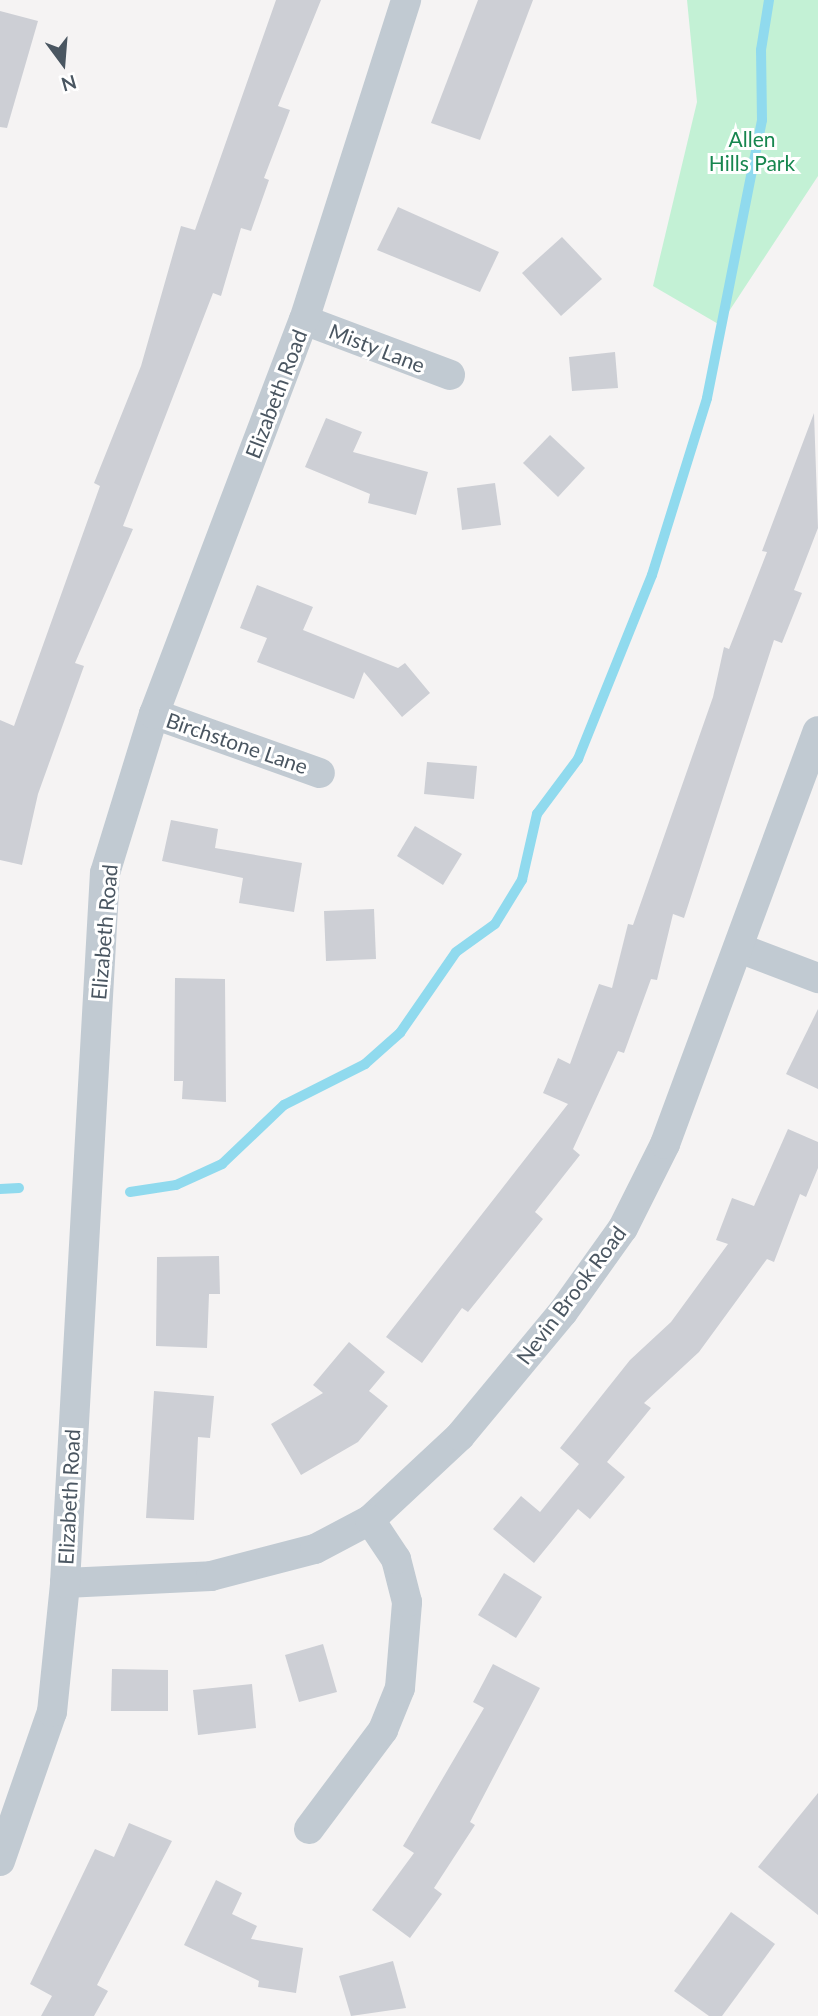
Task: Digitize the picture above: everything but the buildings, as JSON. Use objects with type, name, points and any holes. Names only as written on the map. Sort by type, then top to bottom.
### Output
[{"type":"street","name":"Elizabeth Road","points":[[0,1861],[52,1712],[65,1583],[105,873],[154,714],[304,320],[406,0]]},
{"type":"street","name":"Misty Lane","points":[[304,320],[450,375]]},
{"type":"street","name":"Birchstone Lane","points":[[154,714],[320,773]]},
{"type":"street","name":"Nevin Brook Road","points":[[65,1583],[258,1568],[315,1549],[370,1520],[460,1436],[563,1312],[623,1228],[664,1144],[818,731]]},
{"type":"street","points":[[738,948],[818,978]]},
{"type":"street","points":[[309,1829],[383,1730],[400,1688],[407,1602],[396,1559],[370,1520]]},
{"type":"green space","name":"Allen Hills Park","points":[[687,0],[818,0],[818,176],[720,325],[653,286],[697,102]]},
{"type":"waterway","points":[[130,1192],[176,1185],[222,1164],[284,1105],[365,1064],[400,1033],[456,952],[495,924],[522,880],[537,814],[578,759],[652,575],[707,398],[762,120],[761,50],[769,0]]},
{"type":"waterway","points":[[0,1189],[19,1188]]}]
